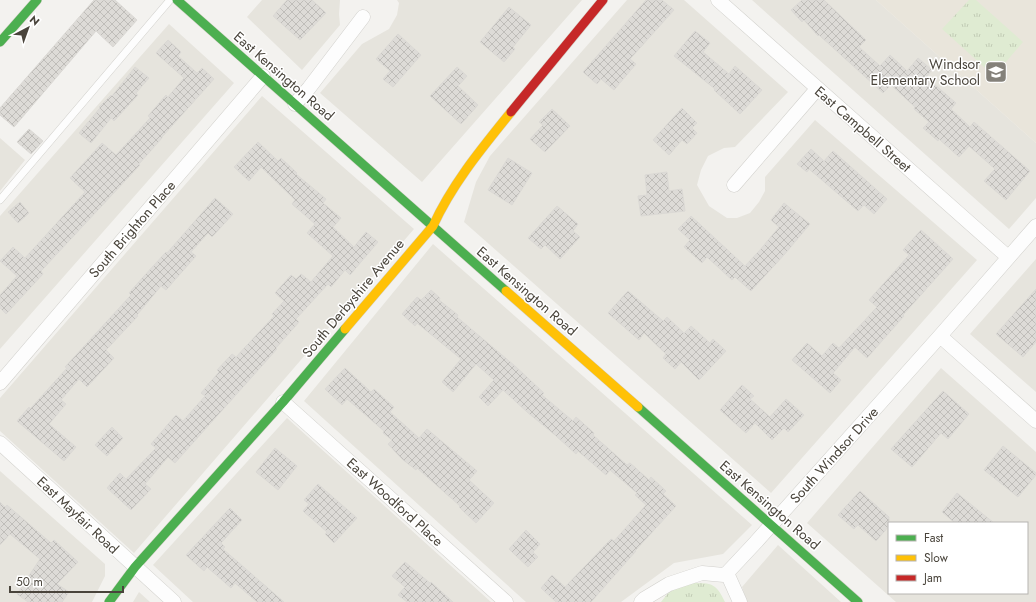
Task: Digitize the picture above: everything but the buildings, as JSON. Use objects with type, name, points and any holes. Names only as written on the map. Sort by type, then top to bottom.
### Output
[{"type":"main road","points":[[0,42],[38,0]]},
{"type":"main road","name":"East Kensington Road","points":[[177,0],[858,602]]},
{"type":"main road","name":"South Derbyshire Avenue","points":[[109,602],[135,567],[283,402],[433,226],[442,206],[472,160],[603,0]]},
{"type":"street","name":"East Campbell Street","points":[[718,0],[1008,257]]},
{"type":"street","points":[[295,104],[363,17]]},
{"type":"street","name":"South Brighton Place","points":[[0,383],[263,76]]},
{"type":"street","points":[[734,185],[817,89]]},
{"type":"street","name":"South Windsor Drive","points":[[727,573],[940,336],[1036,226]]},
{"type":"street","points":[[940,336],[1036,421]]},
{"type":"street","name":"East Woodford Place","points":[[283,402],[506,602]]},
{"type":"street","name":"East Mayfair Road","points":[[0,443],[174,602]]},
{"type":"street","points":[[641,602],[669,584],[702,573],[724,575],[727,573],[740,602]]},
{"type":"lane","points":[[0,200],[170,0]]},
{"type":"shaded area","points":[[262,0],[340,0],[340,25],[302,70],[247,17]]},
{"type":"shaded area","points":[[397,0],[582,0],[422,182],[320,93],[362,44],[389,29],[397,15],[399,3]]},
{"type":"shaded area","points":[[627,0],[684,0],[788,92],[735,147],[724,148],[708,156],[701,170],[697,185],[709,206],[727,218],[737,218],[750,213],[759,202],[765,191],[765,177],[815,120],[977,260],[771,493],[464,222],[476,182],[490,156]]},
{"type":"shaded area","points":[[752,0],[876,0],[1036,143],[1036,198],[1009,229]]},
{"type":"shaded area","name":"Windsor Elementary School","points":[[876,0],[1036,0],[1036,143]]},
{"type":"shaded area","points":[[169,24],[234,83],[0,349],[0,216]]},
{"type":"shaded area","points":[[262,96],[414,229],[134,553],[0,431],[0,398]]},
{"type":"shaded area","points":[[0,138],[25,160],[0,191]]},
{"type":"shaded area","points":[[433,244],[752,525],[723,554],[674,563],[621,602],[526,602],[304,401]]},
{"type":"shaded area","points":[[1036,259],[1036,392],[970,334]]},
{"type":"shaded area","points":[[941,368],[1036,452],[1036,602],[896,602],[807,523]]},
{"type":"shaded area","points":[[287,418],[491,602],[193,602],[153,565]]},
{"type":"shaded area","points":[[0,471],[105,564],[105,576],[92,602],[0,602]]},
{"type":"shaded area","points":[[778,545],[841,602],[747,602],[742,587]]},
{"type":"shaded area","points":[[139,592],[150,602],[133,602]]},
{"type":"green space","points":[[969,0],[976,0],[1023,42],[994,76],[942,29]]},
{"type":"green space","points":[[692,583],[713,585],[719,591],[725,602],[661,602],[672,588]]},
{"type":"traffic: fast","points":[[0,42],[37,0]]},
{"type":"traffic: fast","points":[[177,0],[506,291]]},
{"type":"traffic: fast","points":[[109,602],[135,567],[283,402],[345,329]]},
{"type":"traffic: fast","points":[[638,407],[858,602]]},
{"type":"traffic: slow","points":[[345,329],[433,226],[458,181],[511,112]]},
{"type":"traffic: slow","points":[[506,291],[638,407]]},
{"type":"traffic: jam","points":[[511,112],[603,0]]},
{"type":"place","name":"Windsor Elementary School","points":[[996,72]]}]
